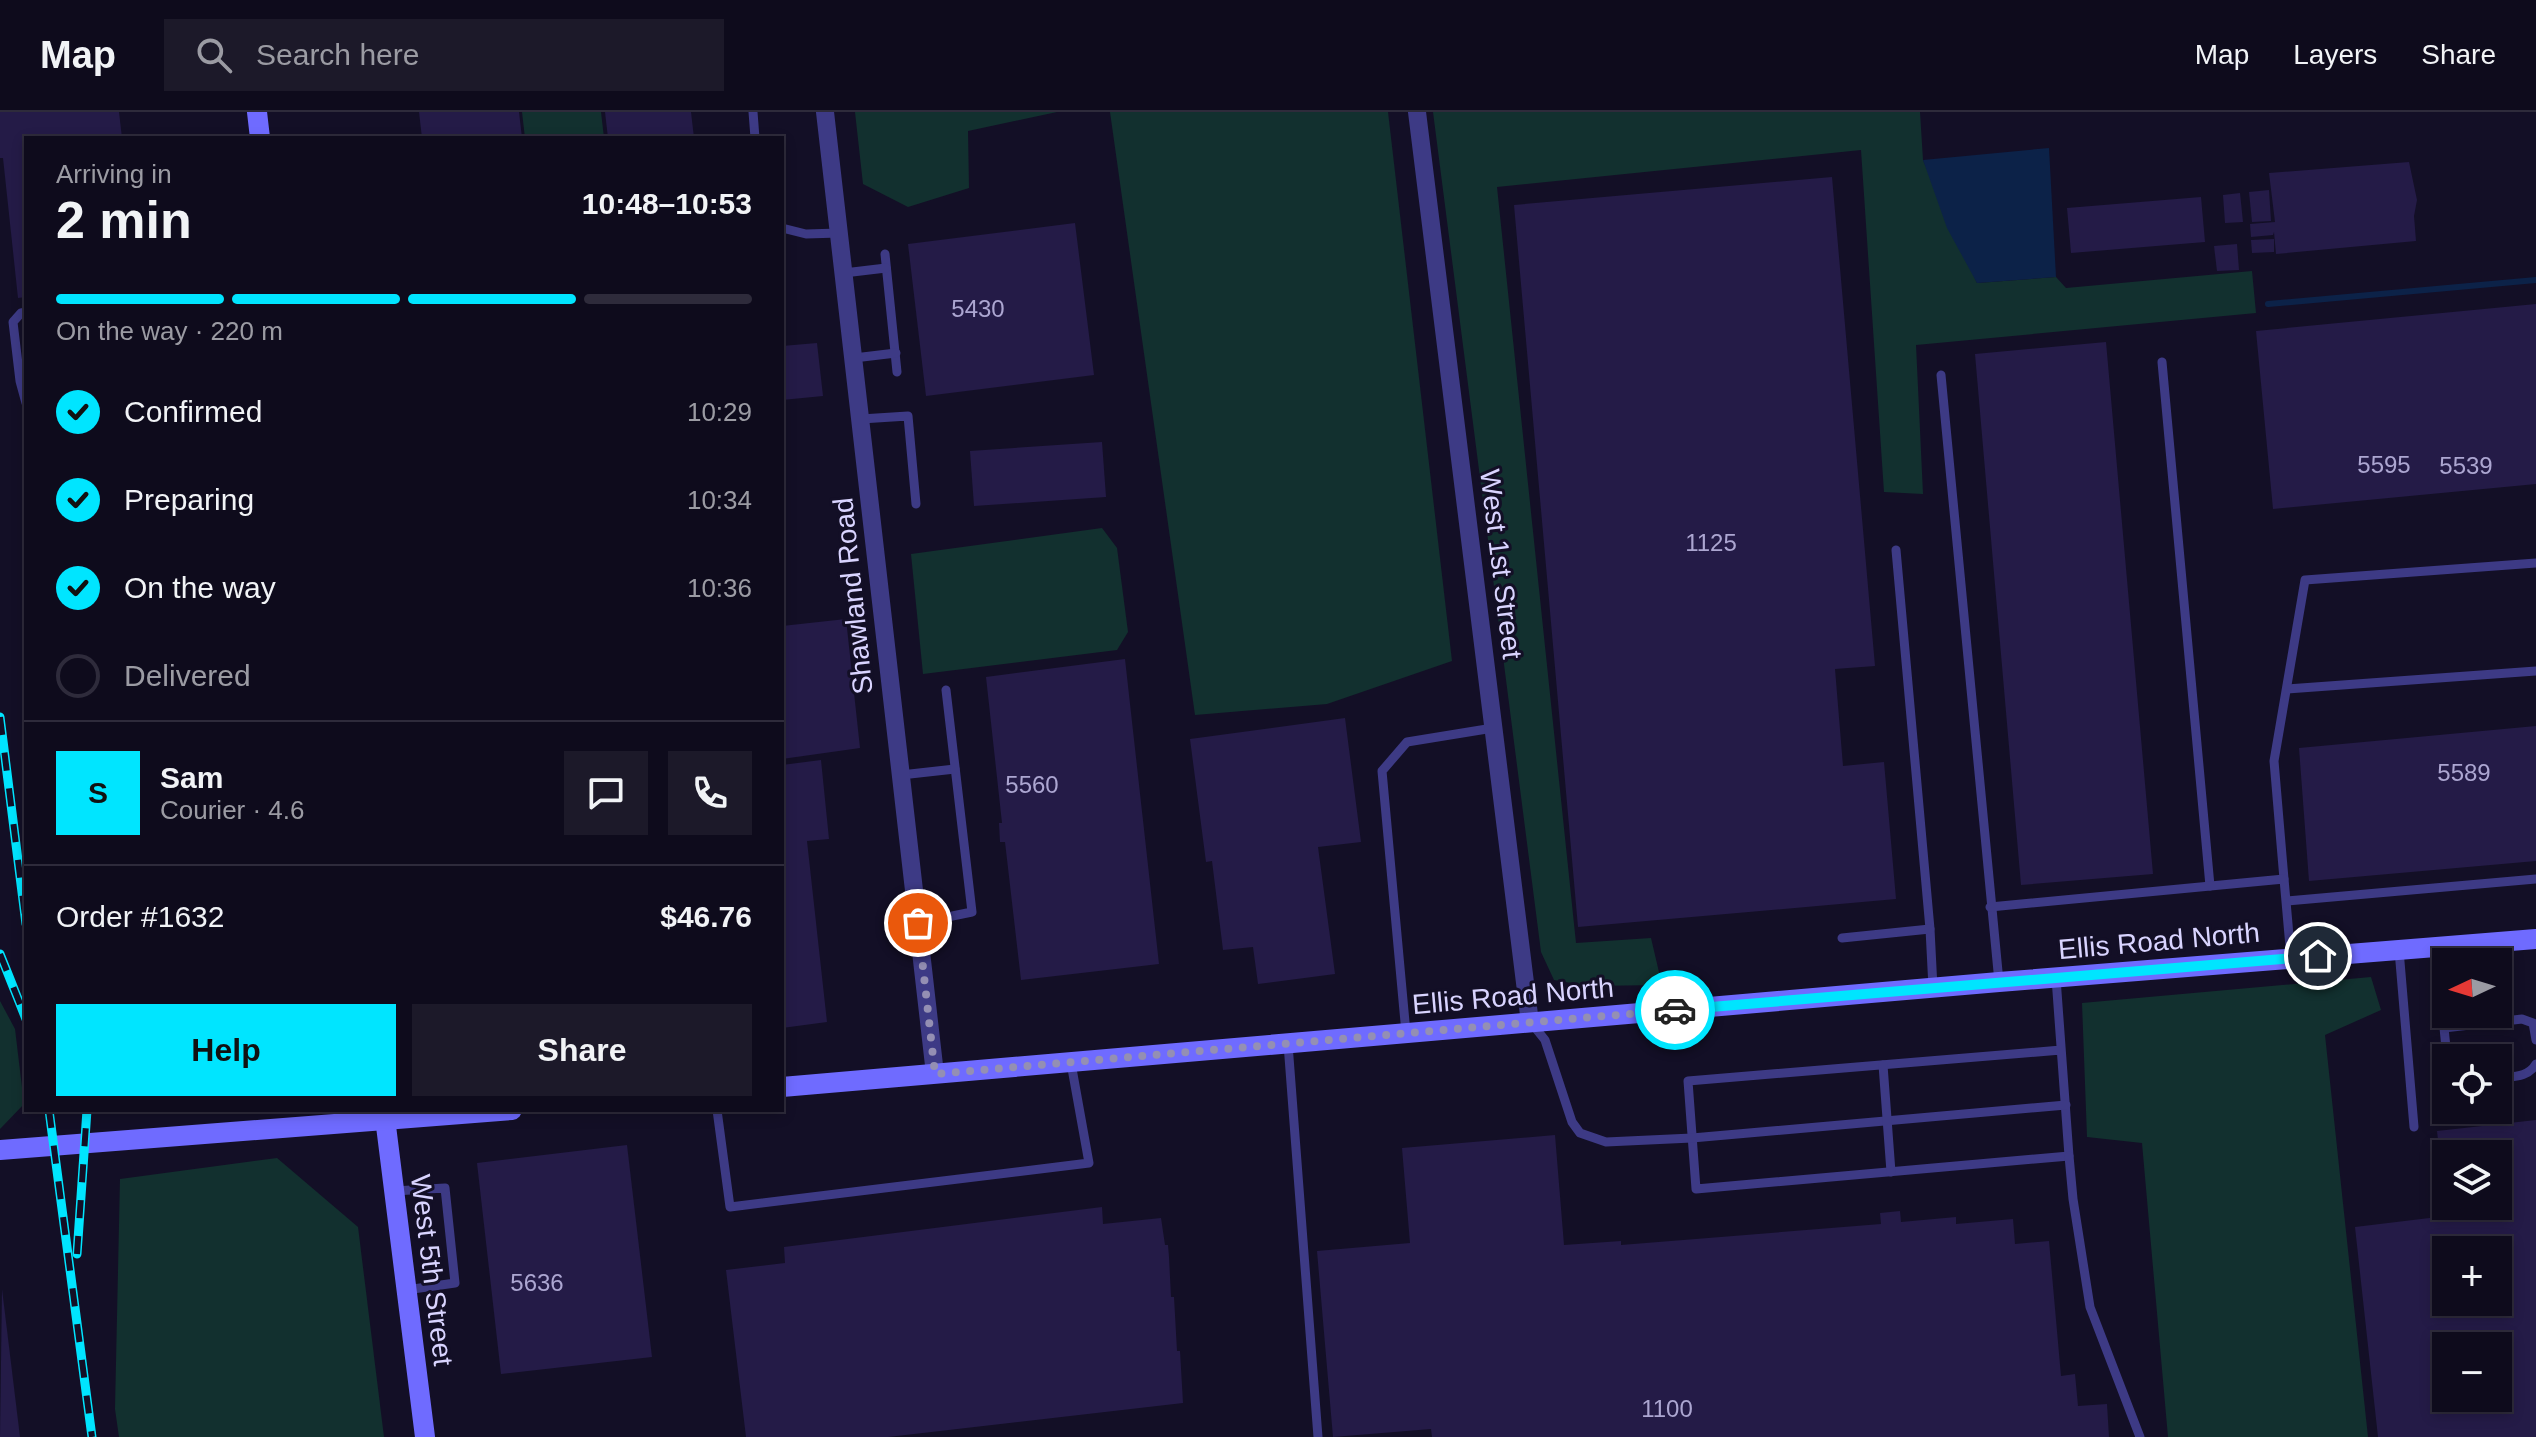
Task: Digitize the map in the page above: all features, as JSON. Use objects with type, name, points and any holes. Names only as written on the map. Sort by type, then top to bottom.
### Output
[{"type":"street","points":[[257,112],[260,136]]},
{"type":"street","name":"Shawland Road","points":[[825,112],[935,1074]]},
{"type":"street","name":"West 1st Street","points":[[1417,112],[1530,1023]]},
{"type":"street","name":"Ellis Road North","points":[[784,1087],[2536,939]]},
{"type":"street","points":[[0,1150],[384,1116],[469,1112]]},
{"type":"street","name":"West 5th Street","points":[[384,1116],[425,1437]]},
{"type":"lane","points":[[753,112],[755,136]]},
{"type":"lane","points":[[784,228],[806,234],[839,233]]},
{"type":"lane","points":[[885,254],[897,372]]},
{"type":"lane","points":[[844,273],[886,268]]},
{"type":"lane","points":[[24,312],[13,322],[24,396]]},
{"type":"lane","points":[[854,358],[896,353]]},
{"type":"lane","points":[[2162,362],[2210,886]]},
{"type":"lane","points":[[1941,375],[1999,982]]},
{"type":"lane","points":[[861,419],[908,416],[916,504]]},
{"type":"lane","points":[[1896,550],[1933,988]]},
{"type":"lane","points":[[2291,958],[2274,761],[2305,580],[2536,563]]},
{"type":"lane","points":[[2287,689],[2536,671]]},
{"type":"lane","points":[[918,923],[972,912],[946,690]]},
{"type":"lane","points":[[1406,1033],[1382,771],[1407,742],[1493,728]]},
{"type":"lane","points":[[901,775],[955,769]]},
{"type":"lane","points":[[1990,907],[2284,879]]},
{"type":"lane","points":[[2287,901],[2536,879]]},
{"type":"lane","points":[[1842,938],[1930,929]]},
{"type":"lane","points":[[2399,950],[2414,1127]]},
{"type":"lane","points":[[2056,978],[2069,1156],[2090,1307],[2140,1437]]},
{"type":"lane","points":[[2512,1020],[2522,1019],[2533,1023],[2536,1040]]},
{"type":"lane","points":[[1530,1023],[1545,1040],[1572,1122],[1580,1133],[1606,1142],[1692,1138],[2066,1105]]},
{"type":"lane","points":[[2444,1028],[2446,1044]]},
{"type":"lane","points":[[1288,1044],[1318,1437]]},
{"type":"lane","points":[[2061,1050],[1688,1081],[1692,1138],[1696,1189],[2069,1156]]},
{"type":"lane","points":[[717,1112],[730,1207],[1089,1163],[1071,1062]]},
{"type":"lane","points":[[2512,1076],[2531,1072],[2536,1064]]},
{"type":"lane","points":[[1883,1065],[1891,1172]]},
{"type":"lane","points":[[394,1191],[445,1188],[455,1283],[406,1290]]},
{"type":"green space","points":[[522,112],[601,112],[604,136],[525,136]]},
{"type":"green space","points":[[855,112],[1057,112],[968,131],[969,188],[908,207],[863,184]]},
{"type":"green space","points":[[1110,112],[1388,112],[1452,661],[1327,704],[1195,715]]},
{"type":"green space","points":[[1433,112],[1920,112],[1923,160],[1977,283],[2056,277],[2066,288],[2252,271],[2256,313],[1916,345],[1923,494],[1884,492],[1861,150],[1497,187],[1576,943],[1651,938],[1662,985],[1588,986],[1554,980],[1541,952]]},
{"type":"green space","points":[[1102,528],[1117,548],[1128,632],[1117,650],[923,674],[911,554]]},
{"type":"green space","points":[[2371,977],[2381,1010],[2325,1035],[2368,1437],[2168,1437],[2142,1143],[2087,1137],[2082,1003]]},
{"type":"green space","points":[[0,1001],[15,1029],[24,1104],[0,1129]]},
{"type":"green space","points":[[277,1158],[358,1227],[384,1437],[119,1437],[115,1409],[120,1179]]},
{"type":"water","points":[[2049,148],[2056,277],[1977,283],[1947,228],[1923,160]]},
{"type":"building","points":[[0,112],[119,112],[122,136],[24,136],[24,297],[18,298],[3,158],[0,158]]},
{"type":"building","points":[[419,112],[519,112],[522,136],[422,136]]},
{"type":"building","points":[[605,112],[691,112],[694,136],[608,136]]},
{"type":"building","points":[[2409,162],[2417,200],[2414,216],[2416,241],[2276,254],[2274,232],[2273,235],[2251,237],[2250,224],[2275,222],[2269,173]]},
{"type":"building","points":[[1832,177],[1875,666],[1835,669],[1843,766],[1884,762],[1896,899],[1578,927],[1514,205]]},
{"type":"building","points":[[2269,190],[2271,221],[2252,222],[2249,192]]},
{"type":"building","points":[[2240,193],[2243,222],[2225,223],[2223,195]]},
{"type":"building","points":[[2201,197],[2205,242],[2071,253],[2067,208]]},
{"type":"building","points":[[1075,223],[1094,375],[926,396],[908,244]]},
{"type":"building","points":[[2274,239],[2274,252],[2252,253],[2251,240]]},
{"type":"building","points":[[2237,244],[2239,270],[2217,271],[2214,246]]},
{"type":"building","points":[[2536,304],[2536,484],[2273,509],[2256,331]]},
{"type":"building","points":[[2106,342],[2153,874],[2021,885],[1975,354]]},
{"type":"building","points":[[817,343],[823,396],[784,400],[784,346]]},
{"type":"building","points":[[1102,442],[1106,497],[974,506],[970,451]]},
{"type":"building","points":[[846,619],[860,748],[784,759],[784,626]]},
{"type":"building","points":[[1125,659],[1159,964],[1021,980],[1005,842],[1000,842],[999,823],[1002,823],[986,677]]},
{"type":"building","points":[[1345,718],[1361,842],[1318,847],[1335,974],[1258,984],[1253,947],[1223,950],[1212,861],[1206,862],[1190,739]]},
{"type":"building","points":[[2536,726],[2536,861],[2309,881],[2299,748]]},
{"type":"building","points":[[821,760],[829,839],[807,841],[827,1022],[784,1028],[784,765]]},
{"type":"building","points":[[2536,1120],[2536,1437],[2378,1437],[2355,1227],[2432,1218],[2512,1220],[2512,1140],[2438,1140],[2437,1131]]},
{"type":"building","points":[[1555,1135],[1564,1245],[1621,1241],[1621,1245],[1881,1224],[1880,1213],[1900,1211],[1901,1222],[1956,1217],[1956,1224],[2013,1219],[2015,1244],[2049,1241],[2061,1376],[2075,1374],[2078,1406],[2107,1404],[2109,1437],[1432,1437],[1431,1429],[1333,1437],[1317,1251],[1410,1243],[1402,1148]]},
{"type":"building","points":[[627,1145],[652,1357],[501,1374],[477,1163]]},
{"type":"building","points":[[1102,1207],[1103,1224],[1161,1218],[1165,1245],[1168,1245],[1183,1403],[888,1437],[746,1437],[726,1270],[785,1263],[784,1247]]},
{"type":"building","points":[[2,1289],[20,1437],[0,1437]]},
{"type":"waterway","points":[[2268,304],[2536,280]]},
{"type":"railway","points":[[0,717],[24,908]]},
{"type":"railway","points":[[0,954],[24,1014]]},
{"type":"railway","points":[[49,1112],[92,1437]]},
{"type":"railway","points":[[77,1254],[87,1112]]},
{"type":"way so far","points":[[918,923],[935,1074],[1675,1010]]},
{"type":"route","points":[[1675,1010],[2318,956]]}]
